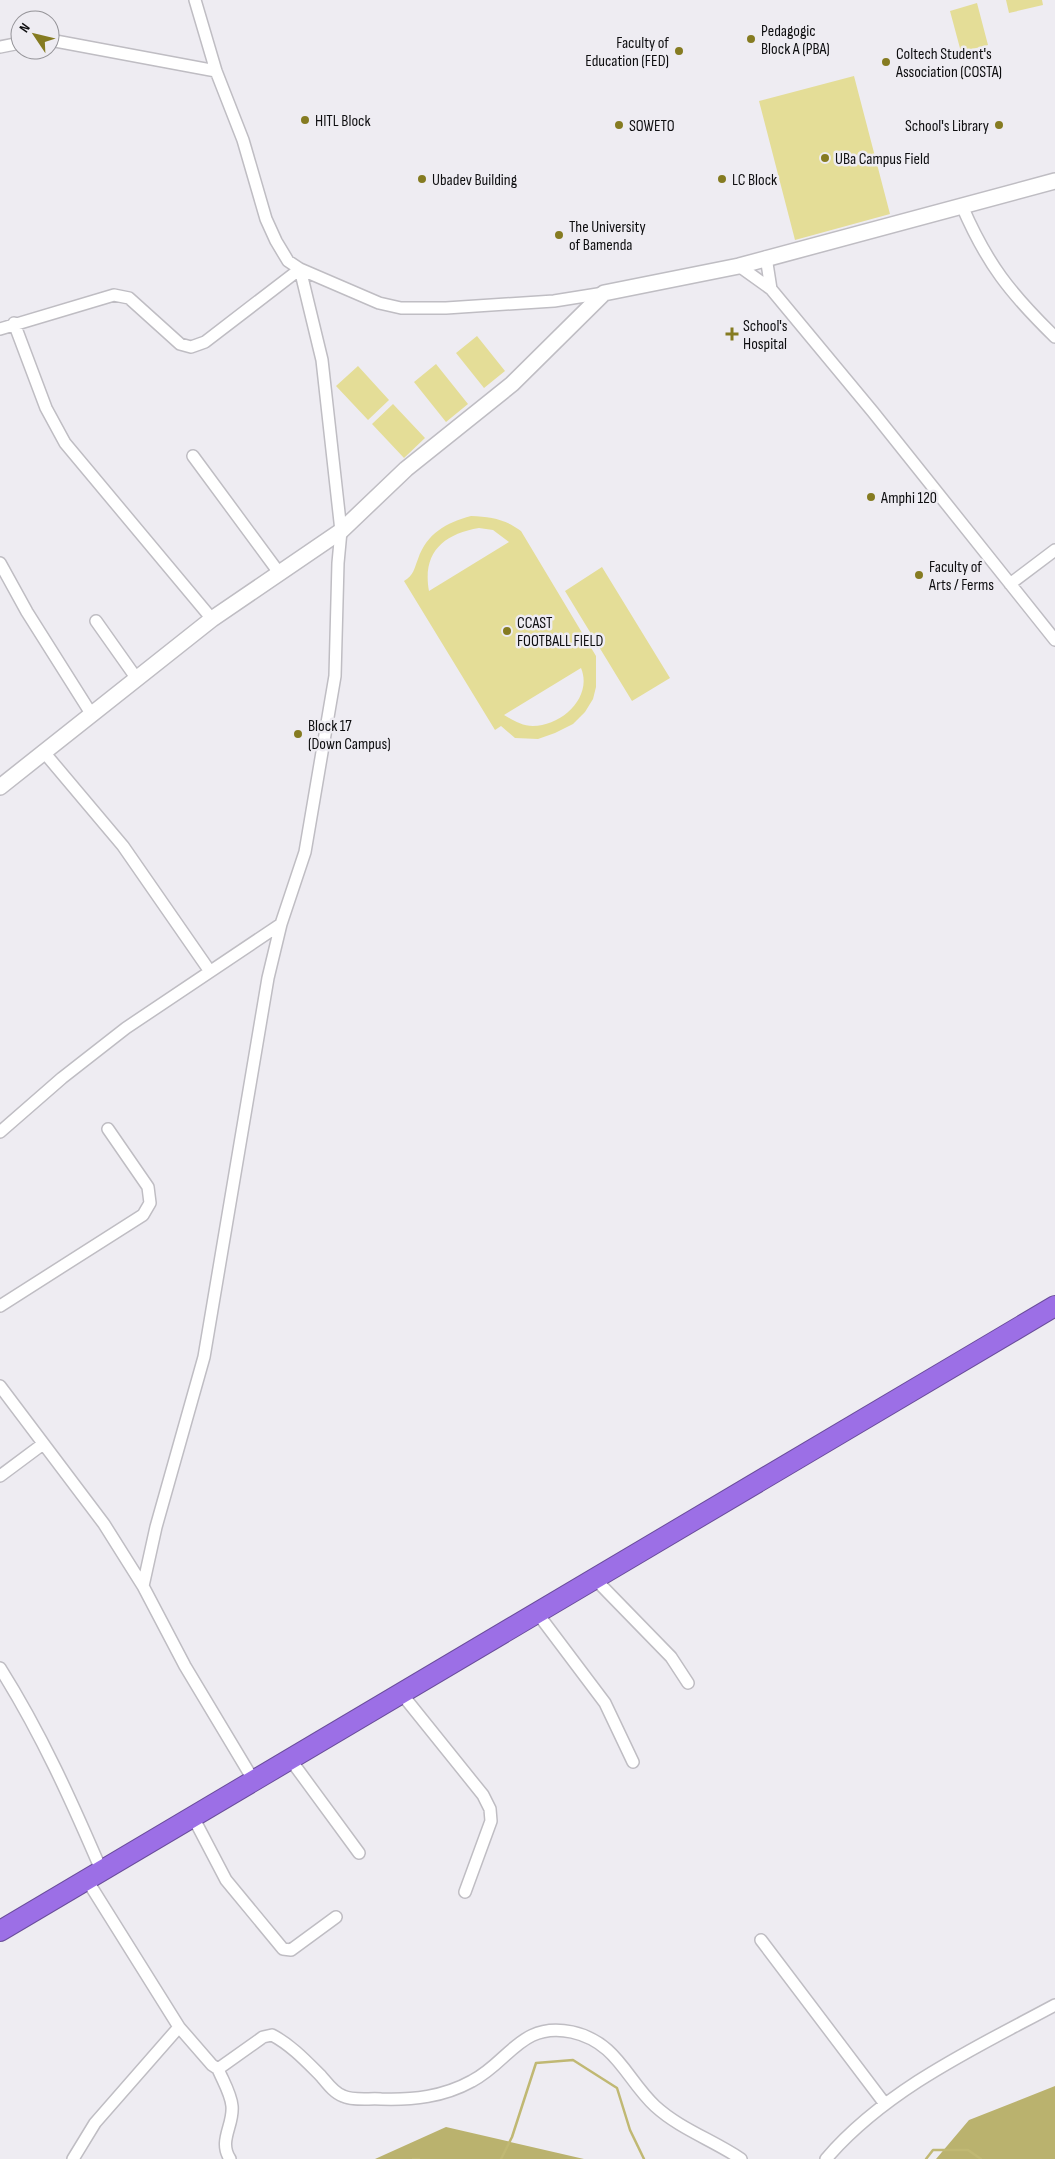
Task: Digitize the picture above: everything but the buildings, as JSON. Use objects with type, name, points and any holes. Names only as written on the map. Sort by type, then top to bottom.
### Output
[{"type":"highway","points":[[0,1932],[401,1692],[596,1580],[760,1480],[1055,1306]]},
{"type":"street","points":[[195,0],[216,71],[243,140],[266,219],[276,242],[288,260],[300,269],[379,303],[401,308],[446,308],[554,301],[604,293],[740,266],[766,257],[1055,181]]},
{"type":"street","points":[[60,42],[216,71]]},
{"type":"street","points":[[962,206],[975,235],[994,268],[1019,302],[1055,337]]},
{"type":"street","points":[[766,257],[771,289]]},
{"type":"street","points":[[740,266],[771,289],[873,412],[1055,640]]},
{"type":"street","points":[[0,329],[114,295],[129,298],[180,344],[191,347],[205,342],[300,269]]},
{"type":"street","points":[[143,1586],[158,1519],[204,1357],[268,978],[281,924],[305,852],[334,685],[338,563],[341,531],[322,360],[300,269]]},
{"type":"street","points":[[0,787],[43,751],[212,619],[341,531],[406,470],[512,384],[604,293]]},
{"type":"street","points":[[14,324],[46,408],[65,443],[212,619]]},
{"type":"street","points":[[193,456],[226,497],[280,574]]},
{"type":"street","points":[[1010,584],[1055,550]]},
{"type":"street","points":[[0,563],[27,612],[92,714]]},
{"type":"street","points":[[96,621],[137,679]]},
{"type":"street","points":[[43,751],[123,846],[209,970]]},
{"type":"street","points":[[0,1132],[62,1078],[126,1028],[209,970],[281,924]]},
{"type":"street","points":[[0,1306],[143,1215],[150,1204],[148,1187],[108,1129]]},
{"type":"street","points":[[0,1386],[104,1524],[143,1586],[185,1666],[254,1781]]},
{"type":"street","points":[[0,1476],[43,1444]]},
{"type":"street","points":[[596,1580],[671,1657],[688,1682]]},
{"type":"street","points":[[538,1614],[606,1703],[633,1762]]},
{"type":"street","points":[[0,1668],[20,1700],[60,1775],[94,1876],[179,2027],[218,2069],[232,2106],[225,2140],[226,2152],[230,2159]]},
{"type":"street","points":[[401,1692],[483,1795],[490,1808],[491,1821],[465,1892]]},
{"type":"street","points":[[290,1759],[359,1853]]},
{"type":"street","points":[[193,1817],[226,1880],[283,1949],[292,1950],[336,1917]]},
{"type":"street","points":[[761,1940],[885,2104]]},
{"type":"street","points":[[826,2159],[861,2122],[885,2104],[953,2061],[1055,2004]]},
{"type":"street","points":[[73,2159],[95,2123],[179,2027]]},
{"type":"street","points":[[218,2069],[263,2037],[272,2035],[302,2057],[332,2089],[344,2097],[412,2100],[449,2092],[474,2081],[497,2063],[514,2045],[532,2036],[552,2029],[572,2032],[587,2036],[611,2053],[622,2063],[636,2085],[654,2106],[676,2123],[720,2144],[742,2159]]},
{"type":"shaded area","points":[[1006,0],[1042,0],[1043,5],[1009,13]]},
{"type":"shaded area","points":[[977,3],[988,45],[961,52],[950,11]]},
{"type":"shaded area","name":"UBa Campus Field","points":[[854,76],[890,214],[795,240],[759,101]]},
{"type":"shaded area","points":[[477,336],[505,371],[484,388],[456,353]]},
{"type":"shaded area","points":[[436,364],[468,404],[446,422],[414,382]]},
{"type":"shaded area","points":[[358,366],[389,400],[368,420],[336,386]]},
{"type":"shaded area","points":[[393,404],[425,438],[404,458],[372,424]]},
{"type":"shaded area","name":"CCAST FOOTBALL FIELD","points":[[471,516],[503,521],[521,531],[596,656],[596,687],[593,699],[585,712],[573,724],[538,739],[515,738],[501,726],[495,730],[404,581],[412,574],[422,550],[432,536],[453,522]],"holes":[[[479,528],[493,530],[509,542],[429,591],[429,566],[432,556],[438,547],[455,535]],[[581,668],[584,679],[583,689],[579,699],[564,715],[544,725],[533,726],[521,724],[504,715]]]},
{"type":"shaded area","points":[[602,567],[670,678],[632,701],[565,591]]},
{"type":"shaded area","points":[[1055,2086],[1055,2159],[936,2159],[969,2120]]},
{"type":"shaded area","points":[[446,2127],[584,2159],[375,2159]]},
{"type":"waterway","points":[[501,2159],[512,2137],[536,2063],[573,2060],[617,2088],[630,2130],[644,2159]]},
{"type":"waterway","points":[[926,2159],[933,2150],[968,2150],[981,2159]]},
{"type":"waterway","points":[[413,2159],[419,2159]]},
{"type":"place","name":"Pedagogic Block A (PBA)","points":[[751,39]]},
{"type":"place","name":"Faculty of Education (FED)","points":[[679,51]]},
{"type":"place","name":"Coltech Student's Association (COSTA)","points":[[886,62]]},
{"type":"place","name":"HITL Block","points":[[305,120]]},
{"type":"place","name":"SOWETO","points":[[619,125]]},
{"type":"place","name":"School's Library","points":[[999,125]]},
{"type":"place","name":"UBa Campus Field","points":[[825,158]]},
{"type":"place","name":"Ubadev Building","points":[[422,179]]},
{"type":"place","name":"LC Block","points":[[722,179]]},
{"type":"place","name":"The University of Bamenda","points":[[559,235]]},
{"type":"place","name":"School's Hospital","points":[[732,334]]},
{"type":"place","name":"Amphi 120","points":[[871,497]]},
{"type":"place","name":"Faculty of Arts / Ferms","points":[[919,575]]},
{"type":"place","name":"CCAST FOOTBALL FIELD","points":[[507,631]]},
{"type":"place","name":"Block 17 (Down Campus)","points":[[298,734]]}]
